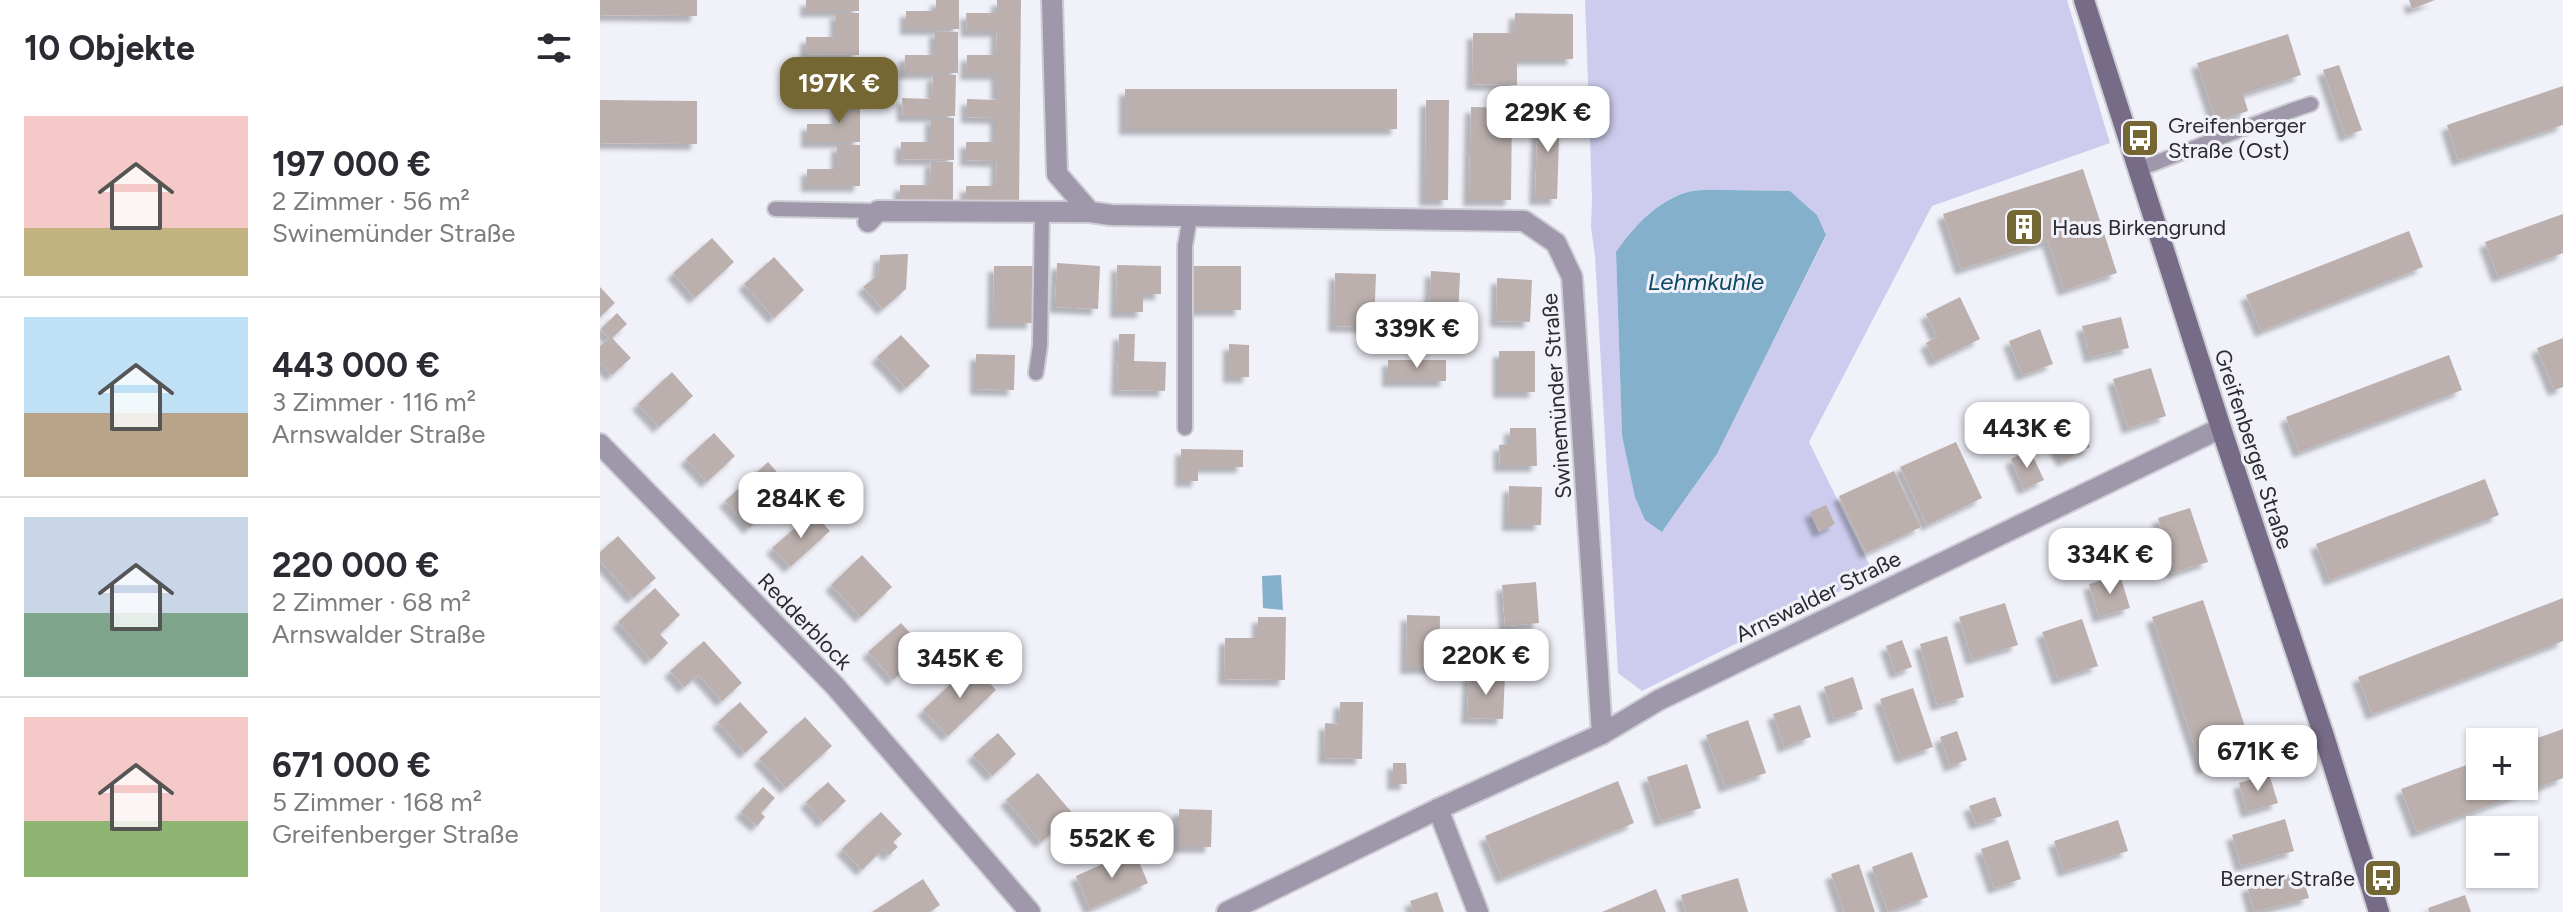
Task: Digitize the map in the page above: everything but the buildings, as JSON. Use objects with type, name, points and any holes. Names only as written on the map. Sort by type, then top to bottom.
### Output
[{"type":"street","points":[[1052,0],[1057,174],[1090,212]]},
{"type":"street","name":"Greifenberger Straße","points":[[2084,0],[2379,912]]},
{"type":"street","name":"Swinemünder Straße","points":[[873,216],[1090,212],[1190,217],[1524,221],[1556,243],[1572,277],[1602,734]]},
{"type":"street","name":"Arnswalder Straße","points":[[1227,912],[1438,809],[1602,734],[1659,700],[2221,428]]},
{"type":"street","name":"Redderblock","points":[[600,444],[835,686],[1030,912]]},
{"type":"street","points":[[1438,809],[1478,912]]},
{"type":"lane","points":[[2139,169],[2200,147],[2253,122],[2311,104]]},
{"type":"lane","points":[[775,209],[873,216]]},
{"type":"lane","points":[[1036,373],[1041,330],[1042,212]]},
{"type":"lane","points":[[1185,428],[1185,246],[1190,217]]},
{"type":"shaded area","points":[[1585,0],[2067,0],[2110,143],[1932,206],[1809,442],[1874,574],[1642,691],[1618,673],[1591,227]],"holes":[[[1790,191],[1817,215],[1826,236],[1717,454],[1663,531],[1622,435],[1616,252],[1647,216],[1666,202],[1688,192]]]},
{"type":"water","name":"Lehmkuhle","points":[[1707,190],[1790,191],[1817,215],[1826,235],[1717,454],[1662,532],[1645,520],[1635,497],[1622,435],[1616,252],[1630,233],[1656,208],[1677,196]]},
{"type":"water","points":[[1281,575],[1283,610],[1263,608],[1262,576]]},
{"type":"place","name":"Greifenberger Straße (Ost)","points":[[2140,138]]},
{"type":"place","name":"Haus Birkengrund","points":[[2024,227]]},
{"type":"place","name":"Berner Straße","points":[[2383,878]]}]
